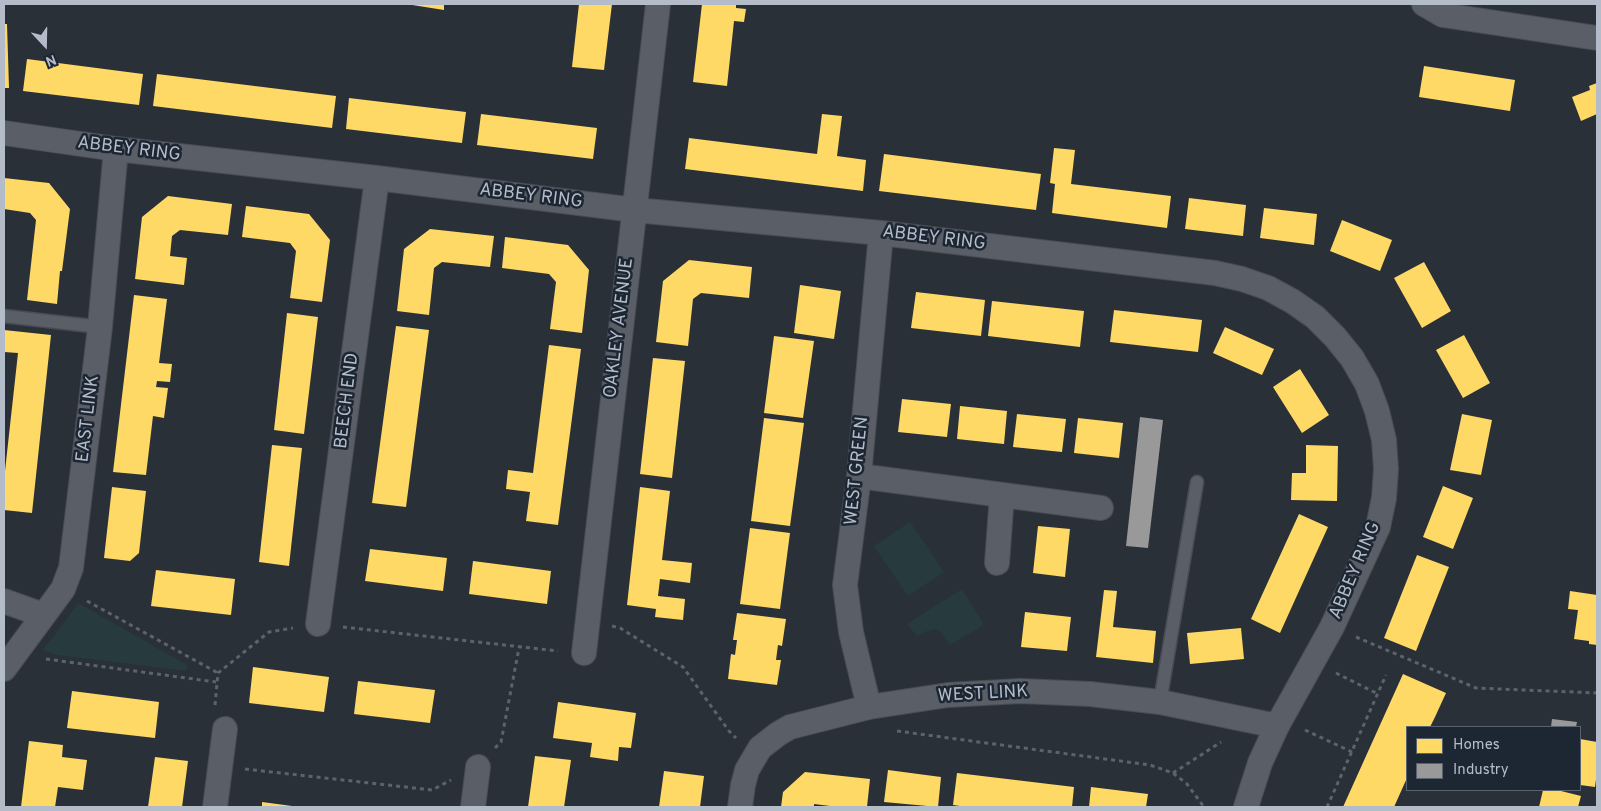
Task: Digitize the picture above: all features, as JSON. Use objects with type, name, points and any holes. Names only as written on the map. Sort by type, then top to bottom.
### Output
[{"type":"street","name":"OAKLEY AVENUE","points":[[584,653],[586,621],[658,4]]},
{"type":"street","points":[[1424,4],[1443,15],[1597,38]]},
{"type":"street","name":"ABBEY RING","points":[[4,133],[116,149],[377,178],[635,210],[881,233],[1215,273],[1242,279],[1268,288],[1292,301],[1315,317],[1335,336],[1367,384],[1378,411],[1384,440],[1386,469],[1384,498],[1378,527],[1332,627],[1280,722],[1260,763],[1246,807]]},
{"type":"street","name":"EAST LINK","points":[[4,668],[63,588],[71,568],[100,327],[116,149]]},
{"type":"street","name":"BEECH END","points":[[318,624],[377,178]]},
{"type":"street","name":"WEST GREEN","points":[[869,707],[851,632],[845,585],[859,476],[881,233]]},
{"type":"street","points":[[859,476],[1100,508]]},
{"type":"street","points":[[997,562],[1002,495]]},
{"type":"street","points":[[4,601],[43,615]]},
{"type":"street","name":"WEST LINK","points":[[740,807],[745,777],[754,756],[766,742],[790,727],[869,707],[948,695],[1020,691],[1090,694],[1160,702],[1243,719],[1280,722]]},
{"type":"street","points":[[216,807],[225,729]]},
{"type":"street","points":[[473,807],[478,767]]},
{"type":"lane","points":[[4,316],[100,327]]},
{"type":"lane","points":[[1160,702],[1197,482]]},
{"type":"path","points":[[63,588],[218,673]]},
{"type":"path","points":[[586,621],[620,628],[683,668],[729,731],[754,756]]},
{"type":"path","points":[[225,729],[214,719],[218,673],[269,632],[318,624],[519,648],[584,653]]},
{"type":"path","points":[[1332,627],[1476,688],[1597,693]]},
{"type":"path","points":[[220,766],[432,790],[478,767],[501,742],[519,648]]},
{"type":"path","points":[[37,657],[216,682]]},
{"type":"path","points":[[1314,662],[1378,694]]},
{"type":"path","points":[[1327,807],[1386,675]]},
{"type":"path","points":[[869,707],[883,730],[1150,765],[1173,773],[1187,784],[1204,807]]},
{"type":"path","points":[[1173,773],[1232,736],[1243,719]]},
{"type":"path","points":[[1280,722],[1352,752]]},
{"type":"green space","points":[[910,522],[944,572],[908,596],[874,546]]},
{"type":"green space","points":[[962,589],[983,623],[982,626],[950,645],[942,633],[936,629],[917,636],[907,624]]},
{"type":"green space","points":[[78,603],[187,665],[187,671],[57,655],[42,650]]},
{"type":"building: Homes","points":[[406,4],[444,4],[444,10]]},
{"type":"building: Homes","points":[[579,4],[612,4],[604,70],[572,67]]},
{"type":"building: Homes","points":[[702,4],[736,4],[736,8],[746,9],[744,22],[734,21],[727,86],[693,82]]},
{"type":"building: Homes","points":[[4,24],[7,24],[9,88],[4,88]]},
{"type":"building: Homes","points":[[27,59],[143,74],[139,105],[23,91]]},
{"type":"building: Homes","points":[[1424,66],[1515,80],[1510,111],[1419,97]]},
{"type":"building: Homes","points":[[157,74],[336,96],[332,128],[153,106]]},
{"type":"building: Homes","points":[[1597,83],[1597,114],[1581,121],[1572,97],[1590,90],[1589,86]]},
{"type":"building: Homes","points":[[349,98],[466,112],[462,143],[346,129]]},
{"type":"building: Homes","points":[[481,114],[597,128],[593,159],[477,145]]},
{"type":"building: Homes","points":[[822,114],[842,116],[837,156],[866,160],[863,191],[685,169],[689,138],[817,154]]},
{"type":"building: Homes","points":[[1054,148],[1075,150],[1071,184],[1171,196],[1167,228],[1052,213],[1055,184],[1050,183]]},
{"type":"building: Homes","points":[[884,154],[1041,174],[1036,210],[879,191]]},
{"type":"building: Homes","points":[[4,178],[49,183],[70,209],[62,271],[60,271],[57,304],[27,300],[36,220],[30,213],[4,209]]},
{"type":"building: Homes","points":[[168,196],[232,204],[228,235],[180,230],[172,236],[170,256],[187,258],[184,285],[135,279],[142,217]]},
{"type":"building: Homes","points":[[1189,198],[1246,205],[1243,236],[1185,229]]},
{"type":"building: Homes","points":[[246,206],[309,214],[330,240],[322,302],[290,298],[296,251],[290,243],[242,237]]},
{"type":"building: Homes","points":[[1264,208],[1317,214],[1314,245],[1260,238]]},
{"type":"building: Homes","points":[[1342,220],[1392,240],[1380,271],[1330,251]]},
{"type":"building: Homes","points":[[430,229],[494,236],[490,267],[442,262],[434,268],[429,315],[397,311],[404,249]]},
{"type":"building: Homes","points":[[505,237],[568,245],[589,270],[582,333],[550,329],[556,282],[549,274],[502,268]]},
{"type":"building: Homes","points":[[689,260],[752,267],[749,298],[701,293],[693,299],[688,346],[656,342],[663,281]]},
{"type":"building: Homes","points":[[1424,262],[1451,311],[1422,328],[1394,278]]},
{"type":"building: Homes","points":[[800,285],[841,291],[834,339],[794,333]]},
{"type":"building: Homes","points":[[916,292],[985,300],[981,336],[911,328]]},
{"type":"building: Homes","points":[[134,295],[167,299],[159,363],[172,364],[170,382],[157,381],[156,387],[168,388],[164,418],[153,416],[146,475],[113,472]]},
{"type":"building: Homes","points":[[992,301],[1084,311],[1080,347],[988,336]]},
{"type":"building: Homes","points":[[1114,310],[1202,320],[1198,352],[1110,342]]},
{"type":"building: Homes","points":[[287,313],[318,317],[304,434],[274,430]]},
{"type":"building: Homes","points":[[396,326],[429,330],[406,507],[372,503]]},
{"type":"building: Homes","points":[[1225,327],[1274,349],[1262,375],[1213,353]]},
{"type":"building: Homes","points":[[4,330],[51,335],[32,513],[4,510],[4,480],[18,353],[4,352]]},
{"type":"building: Homes","points":[[1464,335],[1490,383],[1463,398],[1436,350]]},
{"type":"building: Homes","points":[[774,336],[814,341],[803,418],[764,413]]},
{"type":"building: Homes","points":[[549,345],[581,349],[558,525],[526,521],[530,492],[506,489],[508,470],[533,473]]},
{"type":"building: Homes","points":[[653,358],[685,361],[672,478],[640,474]]},
{"type":"building: Homes","points":[[1300,369],[1329,415],[1302,433],[1273,387]]},
{"type":"building: Homes","points":[[902,399],[951,404],[947,437],[898,432]]},
{"type":"building: Homes","points":[[960,406],[1007,411],[1004,444],[957,439]]},
{"type":"building: Homes","points":[[1017,414],[1066,419],[1062,452],[1013,447]]},
{"type":"building: Homes","points":[[1462,414],[1492,420],[1481,475],[1450,470]]},
{"type":"building: Homes","points":[[764,418],[804,423],[790,526],[751,521]]},
{"type":"building: Homes","points":[[1078,418],[1123,423],[1119,458],[1074,453]]},
{"type":"building: Homes","points":[[272,445],[302,448],[289,566],[259,562]]},
{"type":"building: Homes","points":[[1306,445],[1338,446],[1337,501],[1291,500],[1292,473],[1306,473]]},
{"type":"building: Homes","points":[[1443,486],[1473,498],[1453,549],[1423,537]]},
{"type":"building: Homes","points":[[112,487],[146,491],[139,553],[130,561],[104,558]]},
{"type":"building: Homes","points":[[640,487],[670,491],[662,560],[692,563],[690,583],[660,579],[658,596],[685,599],[683,620],[655,617],[656,609],[627,605]]},
{"type":"building: Homes","points":[[1299,514],[1328,527],[1280,633],[1251,619]]},
{"type":"building: Homes","points":[[1038,526],[1070,529],[1065,577],[1033,573]]},
{"type":"building: Homes","points":[[750,528],[790,533],[780,609],[740,604]]},
{"type":"building: Homes","points":[[370,549],[447,558],[443,591],[365,581]]},
{"type":"building: Homes","points":[[1417,555],[1449,567],[1416,651],[1384,638]]},
{"type":"building: Homes","points":[[473,561],[551,571],[547,604],[469,594]]},
{"type":"building: Homes","points":[[156,570],[235,579],[231,615],[151,606]]},
{"type":"building: Homes","points":[[1104,590],[1117,591],[1113,627],[1156,631],[1153,663],[1096,657]]},
{"type":"building: Homes","points":[[1570,591],[1597,595],[1597,645],[1589,644],[1589,641],[1574,639],[1578,610],[1568,609]]},
{"type":"building: Homes","points":[[1025,612],[1071,617],[1067,651],[1021,647]]},
{"type":"building: Homes","points":[[737,613],[786,619],[782,646],[778,645],[776,660],[781,660],[777,685],[728,679],[731,654],[735,655],[737,640],[733,640]]},
{"type":"building: Homes","points":[[1241,628],[1244,659],[1190,664],[1187,633]]},
{"type":"building: Homes","points":[[253,667],[329,677],[324,712],[249,703]]},
{"type":"building: Homes","points":[[1403,674],[1446,693],[1430,726],[1406,726],[1406,780],[1394,807],[1343,807]]},
{"type":"building: Homes","points":[[358,681],[435,690],[430,723],[354,714]]},
{"type":"building: Homes","points":[[72,691],[159,702],[155,738],[67,728]]},
{"type":"building: Homes","points":[[558,702],[636,713],[631,748],[619,747],[618,761],[590,757],[592,743],[553,738]]},
{"type":"building: Homes","points":[[1581,739],[1597,742],[1595,787],[1581,785]]},
{"type":"building: Homes","points":[[29,741],[63,745],[62,757],[87,760],[83,790],[58,787],[55,807],[21,807]]},
{"type":"building: Homes","points":[[535,756],[571,760],[564,807],[528,807]]},
{"type":"building: Homes","points":[[155,757],[188,761],[182,807],[148,807]]},
{"type":"building: Homes","points":[[888,770],[941,777],[938,807],[884,802]]},
{"type":"building: Homes","points":[[664,771],[704,776],[700,807],[659,807]]},
{"type":"building: Homes","points":[[805,772],[870,779],[867,807],[838,807],[814,804],[814,807],[781,807],[783,792]]},
{"type":"building: Homes","points":[[957,773],[1074,787],[1072,807],[967,807],[953,805]]},
{"type":"building: Homes","points":[[1091,787],[1148,794],[1146,807],[1089,807]]},
{"type":"building: Homes","points":[[1543,791],[1561,791],[1581,796],[1578,807],[1539,807]]},
{"type":"building: Homes","points":[[262,802],[292,806],[292,807],[262,807]]},
{"type":"building: Industry","points":[[1140,417],[1163,420],[1148,548],[1126,546]]},
{"type":"building: Industry","points":[[1552,719],[1577,722],[1576,726],[1551,726]]}]
